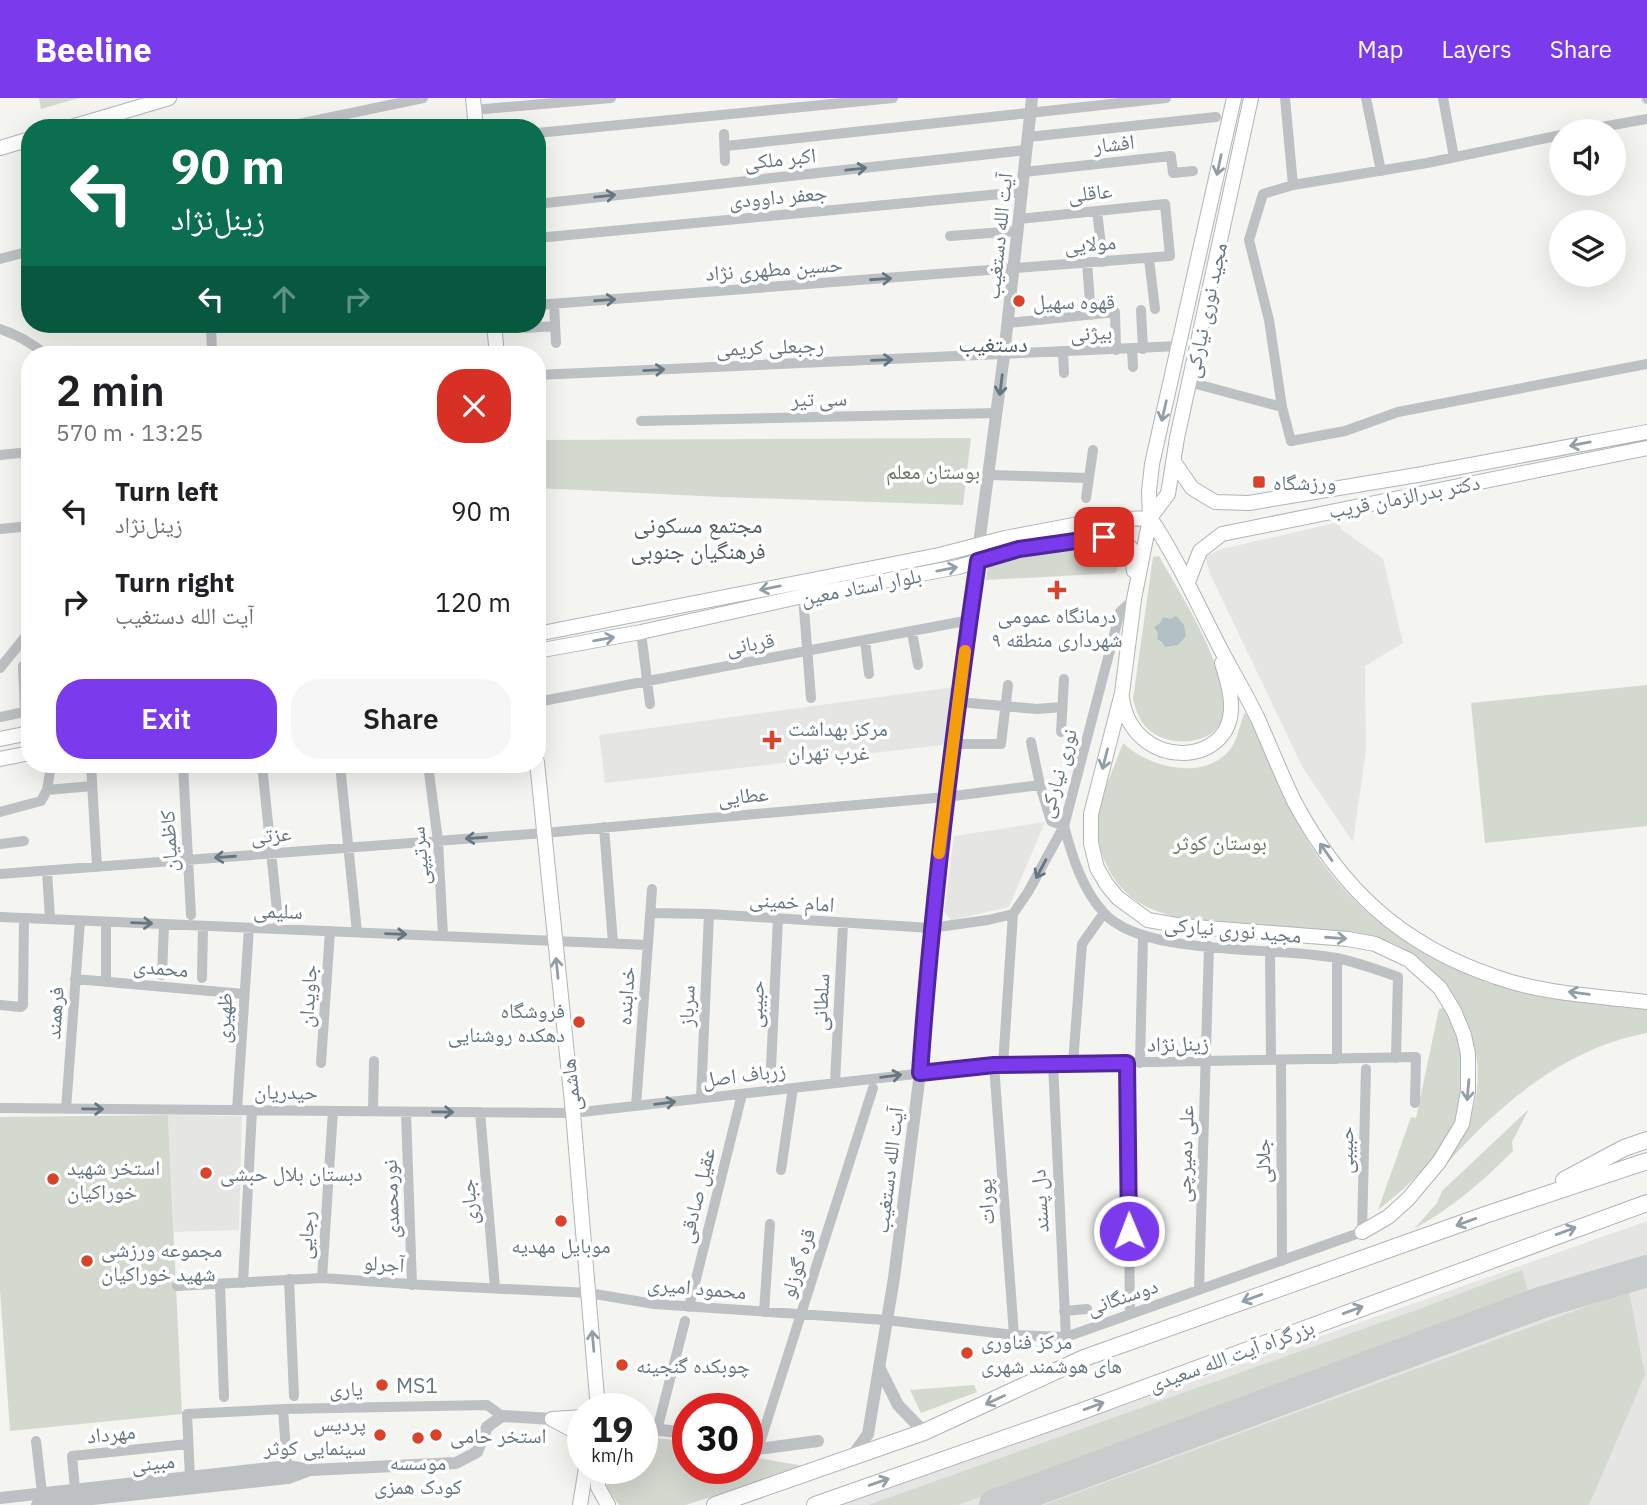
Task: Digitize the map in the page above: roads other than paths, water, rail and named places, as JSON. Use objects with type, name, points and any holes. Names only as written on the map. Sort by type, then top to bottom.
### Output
[{"type":"highway","points":[[1518,1204],[1624,1149],[1647,1140]]},
{"type":"highway","points":[[715,1505],[924,1432],[1084,1358],[1647,1161]]},
{"type":"highway","name":"بزرگراه آیت الله سعیدی","points":[[815,1505],[1066,1417],[1647,1203]]},
{"type":"main road","points":[[100,119],[169,98]]},
{"type":"main road","name":"مجید نوری نیارکی","points":[[1234,98],[1152,464],[1150,518],[1134,599],[1122,693],[1091,814],[1091,843],[1097,867],[1107,885],[1118,898],[1148,920],[1164,924],[1348,939],[1375,944],[1393,951],[1423,971],[1440,988],[1464,1035],[1468,1091],[1461,1124],[1439,1162],[1408,1199],[1388,1217],[1362,1232]]},
{"type":"main road","name":"مجید نوری نیارکی","points":[[1150,518],[1168,494],[1189,382],[1251,98]]},
{"type":"main road","points":[[0,148],[21,142]]},
{"type":"main road","name":"دکتر بدرالزمان قریب","points":[[1174,462],[1192,488],[1215,502],[1249,503],[1647,432]]},
{"type":"main road","name":"دکتر بدرالزمان قریب","points":[[1188,582],[1200,551],[1222,534],[1647,448]]},
{"type":"main road","points":[[1249,503],[1253,526]]},
{"type":"main road","points":[[1150,518],[1188,582],[1256,716],[1294,800],[1322,847],[1349,884],[1387,920],[1427,948],[1464,966],[1499,978],[1559,990],[1647,1002]]},
{"type":"main road","name":"بلوار استاد معین","points":[[546,632],[939,555],[979,544],[1100,520],[1150,518]]},
{"type":"main road","name":"بلوار استاد معین","points":[[546,649],[947,569],[1019,549],[1098,536],[1110,537],[1126,543],[1131,548],[1134,563],[1134,599]]},
{"type":"main road","points":[[1122,693],[1125,715],[1145,743],[1169,753],[1190,752],[1212,744],[1221,737],[1232,707],[1214,636]]},
{"type":"main road","points":[[0,739],[21,735]]},
{"type":"main road","points":[[0,759],[21,755]]},
{"type":"main road","name":"هاشمی","points":[[538,773],[573,1113],[597,1393]]},
{"type":"main road","points":[[552,1419],[567,1418]]},
{"type":"main road","points":[[552,1419],[567,1427]]},
{"type":"main road","points":[[580,1505],[583,1484]]},
{"type":"main road","points":[[598,1484],[605,1503]]},
{"type":"street","points":[[322,119],[423,98]]},
{"type":"street","points":[[474,104],[611,98]]},
{"type":"street","points":[[546,132],[893,98]]},
{"type":"street","name":"آیت الله دستغیب","points":[[979,544],[998,413],[1032,98]]},
{"type":"street","points":[[726,146],[1166,98]]},
{"type":"street","points":[[1285,98],[1293,185]]},
{"type":"street","points":[[1366,98],[1381,171]]},
{"type":"street","points":[[1443,98],[1454,157]]},
{"type":"street","name":"اکبر ملکی","points":[[546,203],[1216,117]]},
{"type":"street","points":[[1626,123],[1647,119]]},
{"type":"street","points":[[724,134],[725,161]]},
{"type":"street","points":[[1549,137],[1381,171],[1293,185],[1264,194],[1249,240],[1269,320],[1282,407],[1291,441],[1345,431],[1398,412],[1647,364]]},
{"type":"street","name":"افشار","points":[[1024,172],[1171,156],[1173,173],[1193,171]]},
{"type":"street","name":"جعفر داوودی","points":[[546,237],[1022,192]]},
{"type":"street","name":"عاقلی","points":[[1018,225],[1097,211],[1165,204],[1170,256]]},
{"type":"street","points":[[1097,211],[1103,261]]},
{"type":"street","points":[[950,236],[1018,225]]},
{"type":"street","points":[[0,259],[21,253]]},
{"type":"street","name":"مولایی","points":[[1014,268],[1170,256]]},
{"type":"street","points":[[1149,259],[1155,309]]},
{"type":"street","points":[[1087,263],[1091,315]]},
{"type":"street","name":"حسین مطهری نژاد","points":[[546,304],[1014,268]]},
{"type":"street","points":[[554,304],[556,343]]},
{"type":"street","points":[[1133,367],[1138,349],[1141,310]]},
{"type":"street","points":[[1008,323],[1115,312],[1116,350]]},
{"type":"street","points":[[546,327],[555,326]]},
{"type":"street","points":[[0,329],[36,346]]},
{"type":"street","name":"بیژنی","points":[[1004,355],[1179,346]]},
{"type":"street","points":[[1063,352],[1065,373]]},
{"type":"street","name":"رجبعلی کریمی","points":[[546,375],[1004,355]]},
{"type":"street","points":[[1189,382],[1282,407]]},
{"type":"street","name":"سی تیر","points":[[641,421],[998,413]]},
{"type":"street","points":[[1086,498],[1093,450]]},
{"type":"street","points":[[0,455],[21,453]]},
{"type":"street","points":[[989,475],[1089,478]]},
{"type":"street","points":[[0,529],[21,527]]},
{"type":"street","name":"آیت الله دستغیب","points":[[851,1459],[868,1434],[894,1278],[920,1073],[931,928],[946,797],[978,561]]},
{"type":"street","points":[[803,596],[811,698]]},
{"type":"street","name":"نوری نیارکی","points":[[1013,914],[1064,826],[1120,612],[1134,599]]},
{"type":"street","name":"قربانی","points":[[546,700],[970,620]]},
{"type":"street","points":[[641,632],[650,704]]},
{"type":"street","points":[[912,632],[918,665]]},
{"type":"street","points":[[865,641],[869,674]]},
{"type":"street","points":[[0,668],[21,642]]},
{"type":"street","points":[[1061,732],[1064,679]]},
{"type":"street","points":[[953,744],[1000,744],[1008,685]]},
{"type":"street","points":[[958,702],[1037,709],[1062,707]]},
{"type":"street","points":[[0,717],[21,712]]},
{"type":"street","points":[[1031,742],[1051,821],[1064,826],[1074,859],[1087,888],[1104,913],[1122,928],[1143,937],[1337,958],[1398,977],[1396,1058],[1416,1057],[1415,1102]]},
{"type":"street","points":[[0,812],[41,801],[47,790],[50,773]]},
{"type":"street","points":[[91,773],[97,867]]},
{"type":"street","name":"کاظمیان","points":[[183,773],[191,915]]},
{"type":"street","points":[[263,773],[279,929]]},
{"type":"street","name":"سرتیپی","points":[[429,773],[438,841],[443,936]]},
{"type":"street","points":[[341,775],[357,933]]},
{"type":"street","name":"عطایی","points":[[544,833],[946,797],[1040,785]]},
{"type":"street","points":[[47,790],[92,786]]},
{"type":"street","points":[[604,827],[613,943]]},
{"type":"street","name":"عزتی","points":[[0,874],[544,833]]},
{"type":"street","points":[[0,844],[24,841]]},
{"type":"street","points":[[47,871],[50,919]]},
{"type":"street","name":"خدابنده","points":[[636,1106],[652,889]]},
{"type":"street","name":"امام خمینی","points":[[651,913],[709,914],[931,928]]},
{"type":"street","points":[[1073,1064],[1082,944],[1104,913]]},
{"type":"street","name":"سرباز","points":[[702,1098],[709,914]]},
{"type":"street","points":[[931,928],[1013,914]]},
{"type":"street","name":"پورات","points":[[1013,914],[999,1065],[1014,1335]]},
{"type":"street","name":"سلیمی","points":[[0,917],[648,944]]},
{"type":"street","points":[[0,1004],[23,1005],[24,918]]},
{"type":"street","name":"حبیبی","points":[[770,1090],[778,918]]},
{"type":"street","name":"فرهمند","points":[[66,1109],[80,921]]},
{"type":"street","points":[[106,922],[106,981]]},
{"type":"street","points":[[162,975],[164,924]]},
{"type":"street","name":"سلطانی","points":[[835,1083],[844,924]]},
{"type":"street","points":[[202,926],[202,978]]},
{"type":"street","name":"ظهیری","points":[[237,1110],[249,928]]},
{"type":"street","name":"جاویدان","points":[[321,1063],[330,931]]},
{"type":"street","points":[[1140,1063],[1143,937]]},
{"type":"street","name":"علی دمیرچی","points":[[1199,1290],[1209,946]]},
{"type":"street","name":"جلالی","points":[[1270,950],[1282,1261]]},
{"type":"street","points":[[1337,958],[1337,1059]]},
{"type":"street","name":"محمدی","points":[[75,979],[244,994]]},
{"type":"street","name":"زینل‌نژاد","points":[[920,1073],[999,1065],[1396,1058]]},
{"type":"street","points":[[373,1111],[374,1062]]},
{"type":"street","points":[[1127,1063],[1130,1314]]},
{"type":"street","name":"دل پسند","points":[[1053,1064],[1066,1336]]},
{"type":"street","name":"حبیبی","points":[[1362,1232],[1366,1069]]},
{"type":"street","name":"زرباف اصل","points":[[573,1113],[920,1073]]},
{"type":"street","points":[[781,1170],[793,1088]]},
{"type":"street","name":"قره گوزلو","points":[[763,1420],[801,1314],[873,1088]]},
{"type":"street","name":"عقیل صادقی","points":[[689,1307],[742,1094]]},
{"type":"street","name":"حیدریان","points":[[0,1108],[573,1113]]},
{"type":"street","points":[[243,1283],[252,1110]]},
{"type":"street","name":"رجایی","points":[[322,1278],[333,1111]]},
{"type":"street","name":"نورمحمدی","points":[[406,1112],[412,1284]]},
{"type":"street","name":"جباری","points":[[480,1112],[495,1287]]},
{"type":"street","points":[[764,1312],[770,1224]]},
{"type":"street","name":"دوسنگانی","points":[[886,1320],[1014,1335],[1066,1336],[1362,1232]]},
{"type":"street","name":"آجرلو","points":[[177,1286],[322,1278],[589,1293]]},
{"type":"street","points":[[289,1279],[295,1396]]},
{"type":"street","points":[[220,1284],[225,1397]]},
{"type":"street","name":"محمود امیری","points":[[589,1293],[654,1304],[886,1320]]},
{"type":"street","points":[[1064,1311],[1087,1309]]},
{"type":"street","points":[[658,1426],[685,1321]]},
{"type":"street","points":[[879,1365],[898,1405],[924,1432]]},
{"type":"street","name":"یاری","points":[[187,1444],[187,1414],[488,1405],[502,1416]]},
{"type":"street","points":[[284,1409],[286,1466]]},
{"type":"street","points":[[502,1416],[552,1419]]},
{"type":"street","name":"مبینی","points":[[41,1501],[75,1490],[286,1466],[311,1470],[456,1463],[477,1452],[487,1427],[502,1416]]},
{"type":"street","points":[[36,1441],[41,1501]]},
{"type":"street","points":[[763,1447],[818,1441]]},
{"type":"street","points":[[187,1444],[190,1478]]},
{"type":"street","name":"مهرداد","points":[[75,1490],[72,1456],[187,1444]]},
{"type":"street","name":"مبینی","points":[[0,1498],[41,1501],[288,1478],[311,1470]]},
{"type":"place","name":"قهوه سهیل","points":[[1019,301]]},
{"type":"place","name":"ورزشگاه","points":[[1259,482]]},
{"type":"place","name":"درمانگاه عمومی شهرداری منطقه ۹","points":[[1057,590]]},
{"type":"place","name":"مرکز بهداشت غرب تهران","points":[[772,740]]},
{"type":"place","name":"فروشگاه دهکده روشنایی","points":[[579,1022]]},
{"type":"place","name":"دبستان بلال حبشی","points":[[206,1173]]},
{"type":"place","name":"استخر شهید خوراکیان","points":[[53,1179]]},
{"type":"place","name":"موبایل مهدیه","points":[[561,1221]]},
{"type":"place","name":"مجموعه ورزشی شهید خوراکیان","points":[[87,1261]]},
{"type":"place","name":"مرکز فناوری های هوشمند شهری","points":[[967,1353]]},
{"type":"place","name":"چوبکده گنجینه","points":[[622,1365]]},
{"type":"place","name":"MS1","points":[[382,1385]]},
{"type":"place","name":"پردیس سینمایی کوثر","points":[[380,1435]]},
{"type":"place","name":"استخر حامی","points":[[436,1435]]},
{"type":"place","name":"موسسه کودک همزی","points":[[418,1438]]},
{"type":"district","name":"دستغیب","points":[[993,343]]},
{"type":"district","name":"مجتمع مسکونی فرهنگیان جنوبی","points":[[698,537]]},
{"type":"park label","name":"بوستان معلم","points":[[933,471]]},
{"type":"park label","name":"بوستان کوثر","points":[[1220,842]]}]
